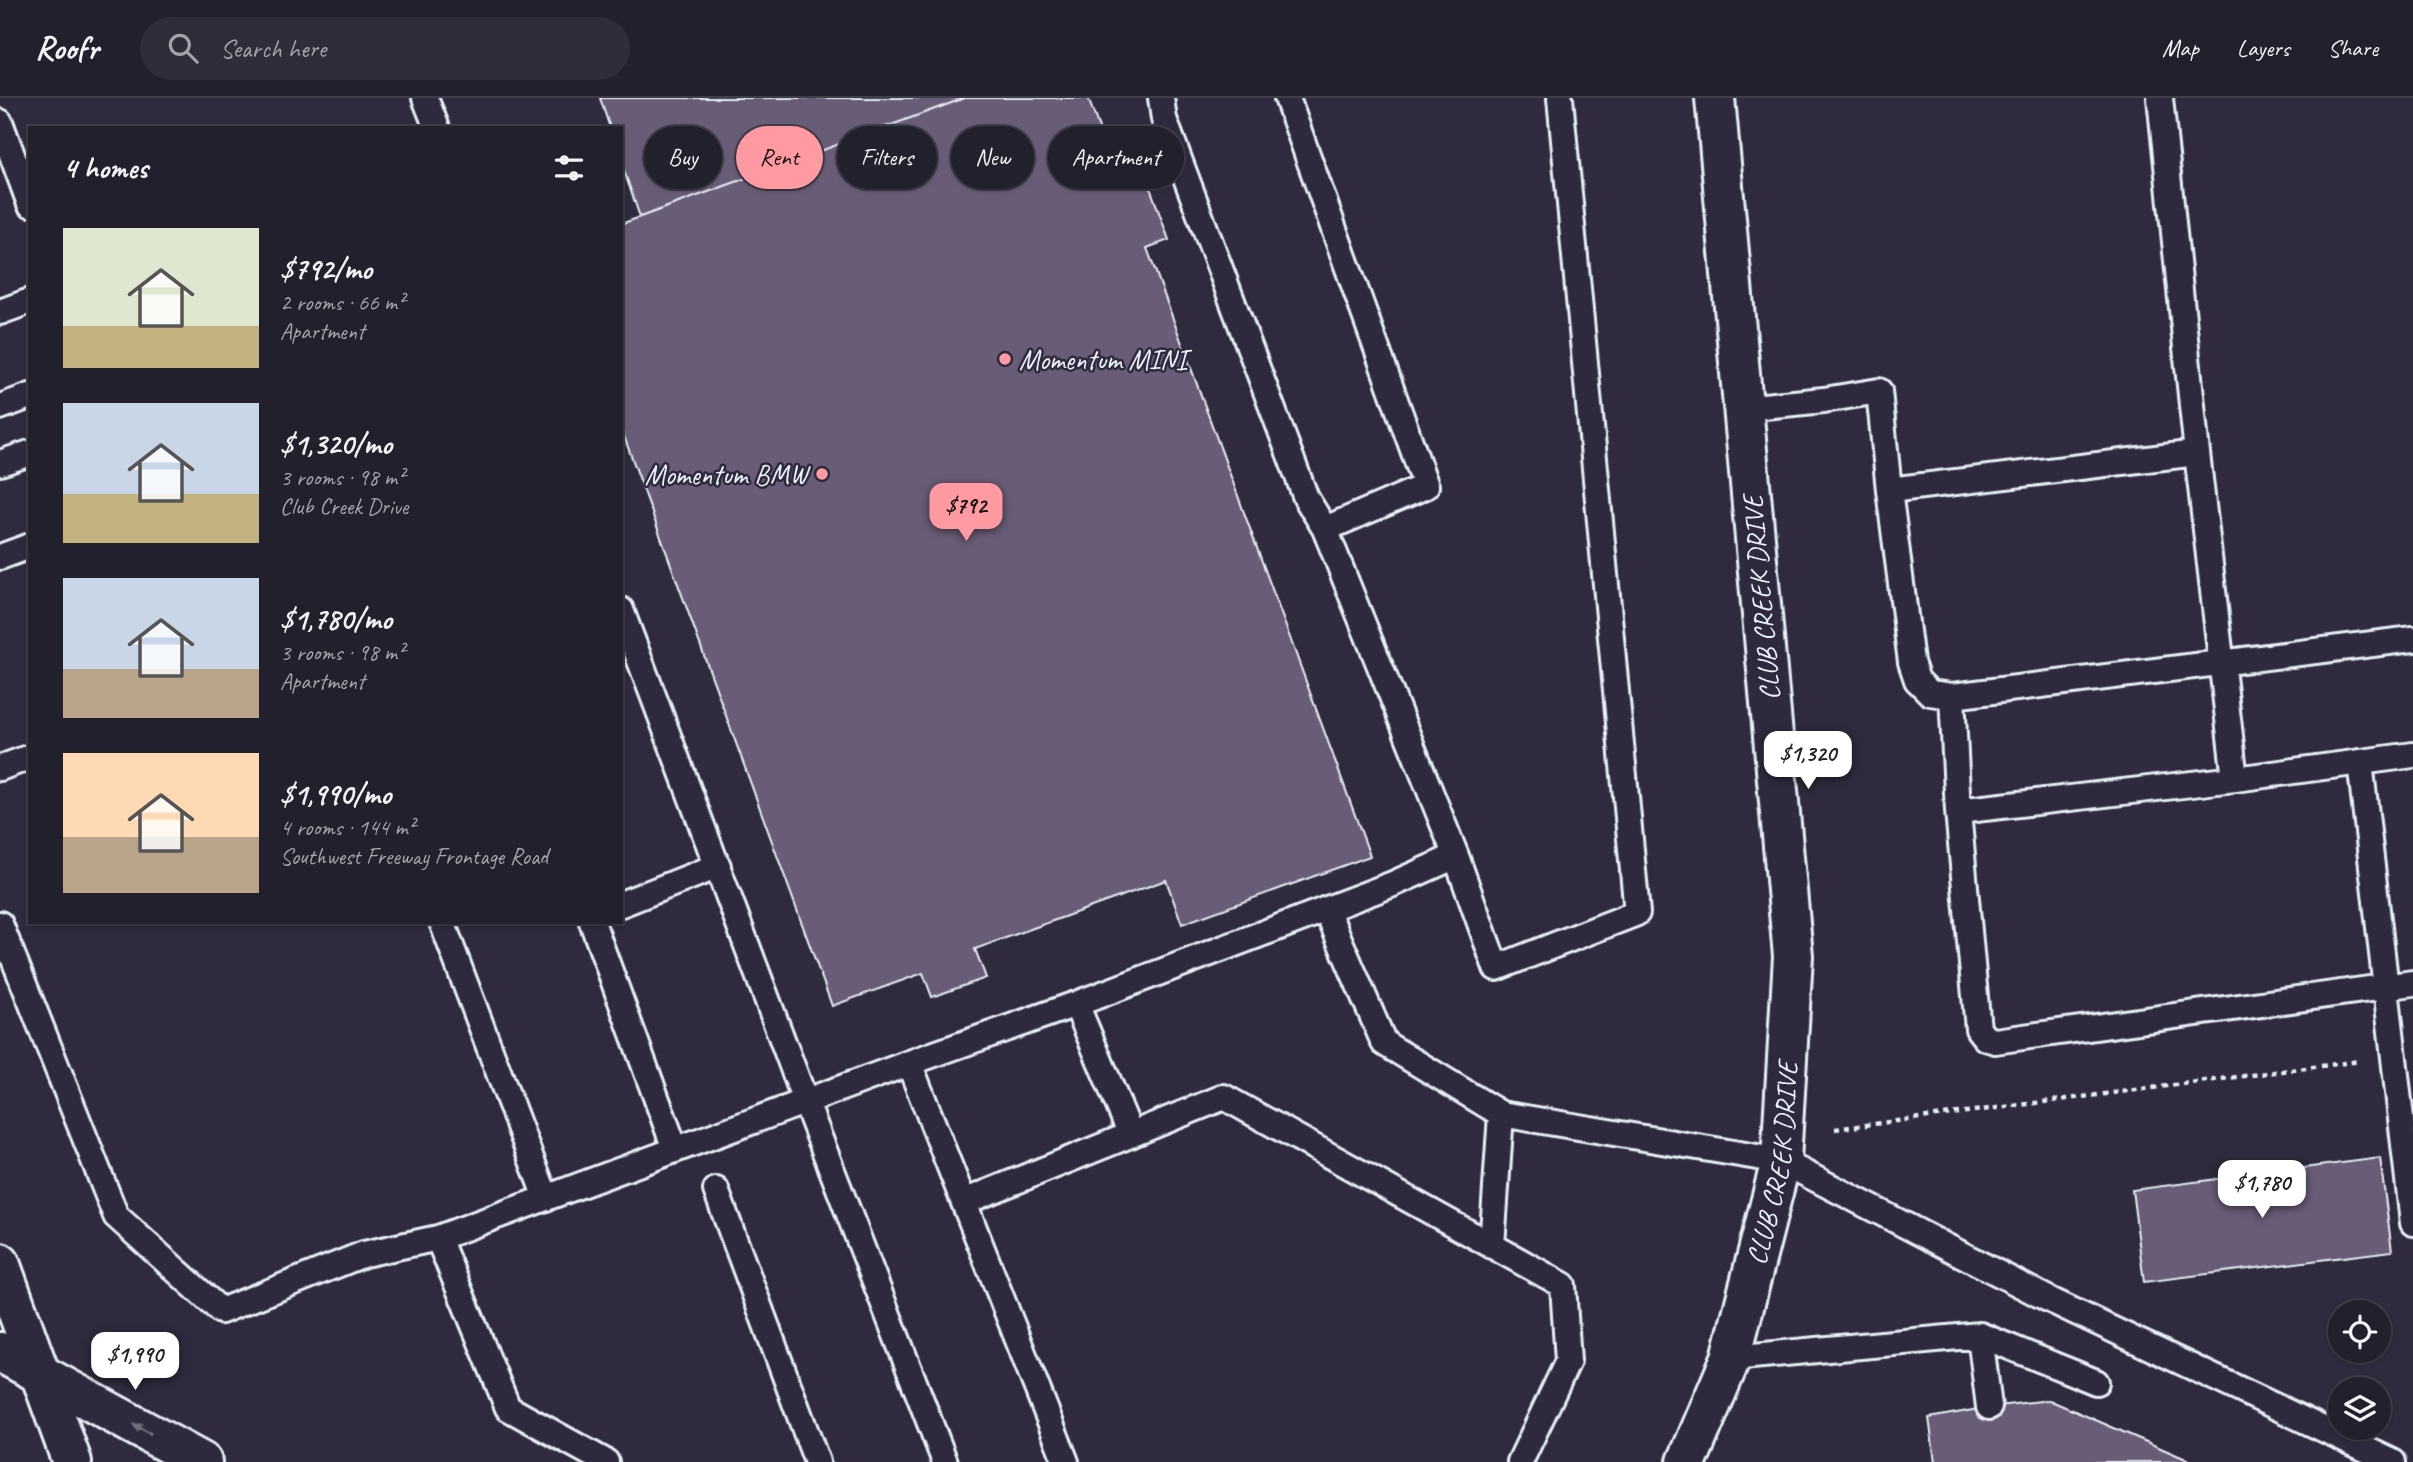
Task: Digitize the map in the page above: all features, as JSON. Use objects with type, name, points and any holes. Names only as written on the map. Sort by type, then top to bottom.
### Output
[{"type":"street","name":"CLUB CREEK DRIVE","points":[[1687,1462],[1731,1358],[1781,1161],[1793,956],[1715,98]]},
{"type":"street","points":[[0,1263],[72,1462]]},
{"type":"street","points":[[0,1352],[202,1462]]},
{"type":"lane","points":[[425,98],[435,126]]},
{"type":"lane","points":[[1161,98],[1164,119],[1306,498],[1325,529],[1456,856],[1496,968],[1637,913],[1560,98]]},
{"type":"lane","points":[[1287,98],[1426,486],[1325,529]]},
{"type":"lane","points":[[2160,98],[2235,779]]},
{"type":"lane","points":[[0,122],[28,199]]},
{"type":"lane","points":[[0,312],[28,302]]},
{"type":"lane","points":[[1743,408],[1825,400],[1879,391],[1911,662],[1917,680],[1930,693],[1952,695],[2413,639]]},
{"type":"lane","points":[[0,407],[28,397]]},
{"type":"lane","points":[[1889,490],[2197,453]]},
{"type":"lane","points":[[0,463],[28,454]]},
{"type":"lane","points":[[0,557],[28,547]]},
{"type":"lane","points":[[623,615],[806,1103],[945,1462]]},
{"type":"lane","points":[[1952,695],[1958,811],[1978,1029],[1985,1038],[1995,1041],[2413,983]]},
{"type":"lane","points":[[1958,811],[2413,755]]},
{"type":"lane","points":[[0,768],[28,758]]},
{"type":"lane","points":[[2360,762],[2413,1223]]},
{"type":"lane","points":[[0,924],[116,1216],[220,1311],[365,1254],[438,1238],[909,1063],[1076,1004],[1393,884],[1456,856]]},
{"type":"lane","points":[[623,903],[718,866]]},
{"type":"lane","points":[[1326,909],[1384,1043],[1501,1114],[1781,1161],[2048,1299],[2354,1452],[2393,1462]]},
{"type":"lane","points":[[443,924],[546,1198]]},
{"type":"lane","points":[[594,924],[675,1149]]},
{"type":"lane","points":[[1076,1004],[1131,1135]]},
{"type":"lane","points":[[909,1063],[1066,1462]]},
{"type":"lane","points":[[964,1202],[1224,1097],[1563,1285],[1568,1361],[1521,1462]]},
{"type":"lane","points":[[1492,1246],[1501,1114]]},
{"type":"lane","points":[[716,1190],[817,1462]]},
{"type":"lane","points":[[438,1238],[508,1408],[606,1462]]},
{"type":"lane","points":[[1731,1358],[1980,1335],[2096,1382]]},
{"type":"lane","points":[[1980,1335],[1989,1407]]},
{"type":"path","points":[[1835,1129],[2393,1057]]},
{"type":"building","points":[[600,98],[965,98],[889,126],[837,126],[837,145],[823,150],[823,126],[736,126],[736,182],[722,187],[722,126],[644,126],[644,189],[716,189],[640,217],[623,168],[623,126],[609,126]]},
{"type":"building","points":[[965,98],[1088,98],[1098,126],[1048,126],[1048,189],[1151,189],[1169,240],[1147,248],[1370,856],[1182,924],[1166,880],[975,949],[986,978],[932,997],[923,973],[832,1006],[623,433],[623,223],[736,182],[736,189],[823,189],[823,150],[837,145],[837,189],[937,189],[937,126],[889,126]]},
{"type":"building","points":[[2380,1158],[2392,1251],[2144,1282],[2132,1190]]},
{"type":"building","points":[[2049,1400],[2193,1462],[1935,1462],[1929,1418]]},
{"type":"place","name":"Momentum MINI","points":[[1005,359]]},
{"type":"place","name":"Momentum BMW","points":[[822,474]]}]
